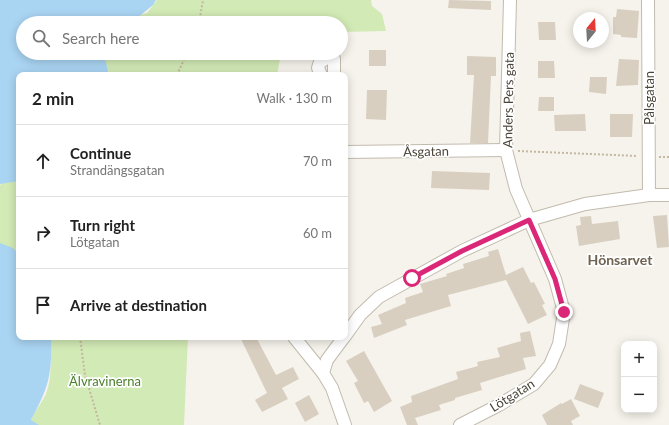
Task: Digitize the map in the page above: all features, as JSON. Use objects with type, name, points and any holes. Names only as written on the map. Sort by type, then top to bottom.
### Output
[{"type":"street","name":"Anders Pers gata","points":[[510,0],[506,150],[516,189],[529,220]]},
{"type":"street","name":"Pålsgatan","points":[[648,0],[649,195]]},
{"type":"street","points":[[320,72],[318,68],[320,62],[324,60]]},
{"type":"street","points":[[334,60],[334,72]]},
{"type":"street","name":"Åsgatan","points":[[348,152],[506,150]]},
{"type":"street","points":[[348,330],[360,314],[379,297],[462,251],[529,220],[585,204],[649,195],[669,195]]},
{"type":"street","name":"Lötgatan","points":[[460,425],[499,405],[534,384],[550,365],[560,344],[564,312],[555,279],[529,220]]},
{"type":"street","points":[[296,340],[323,373],[332,388],[345,425]]},
{"type":"street","points":[[323,373],[328,360],[341,340]]},
{"type":"path","points":[[200,16],[203,0]]},
{"type":"path","points":[[178,72],[184,60]]},
{"type":"path","points":[[506,150],[649,156]]},
{"type":"path","points":[[80,340],[85,375],[100,425]]},
{"type":"green space","points":[[157,0],[371,0],[372,6],[382,14],[386,31],[348,32],[348,16],[135,16],[147,13]]},
{"type":"green space","points":[[280,60],[278,72],[109,72],[104,61]]},
{"type":"green space","points":[[16,175],[16,254],[0,245],[0,185]]},
{"type":"green space","name":"Älvravinerna","points":[[51,340],[188,340],[184,425],[30,425],[46,394],[50,373]]},
{"type":"water","points":[[0,0],[156,0],[153,5],[140,16],[16,16],[16,60],[105,60],[108,72],[16,72],[16,181],[0,184]]},
{"type":"water","points":[[0,243],[13,248],[16,252],[16,340],[51,340],[51,362],[46,389],[31,420],[39,425],[0,425]]},
{"type":"building","points":[[449,0],[491,1],[491,10],[448,8]]},
{"type":"building","points":[[617,9],[639,11],[637,38],[621,37],[621,35],[613,34],[613,17],[616,17]]},
{"type":"building","points":[[538,22],[555,22],[556,40],[539,40]]},
{"type":"building","points":[[369,50],[386,50],[386,66],[369,66]]},
{"type":"building","points":[[467,56],[496,57],[496,76],[491,76],[488,143],[470,143],[474,75],[467,75]]},
{"type":"building","points":[[619,59],[639,60],[638,85],[616,86]]},
{"type":"building","points":[[538,61],[554,61],[555,78],[538,78]]},
{"type":"building","points":[[590,77],[607,77],[606,94],[589,92]]},
{"type":"building","points":[[367,90],[387,90],[386,120],[366,119]]},
{"type":"building","points":[[539,97],[554,97],[554,111],[538,111]]},
{"type":"building","points":[[585,114],[586,131],[555,131],[554,115]]},
{"type":"building","points":[[610,114],[633,114],[632,137],[610,137]]},
{"type":"building","points":[[432,171],[490,173],[489,190],[431,188]]},
{"type":"building","points":[[667,215],[669,247],[657,248],[653,216]]},
{"type":"building","points":[[591,216],[592,224],[618,221],[620,239],[579,246],[576,226],[581,225],[580,217]]},
{"type":"building","points":[[498,249],[506,275],[523,267],[531,283],[534,282],[545,304],[542,305],[547,315],[528,324],[506,280],[448,295],[451,306],[405,320],[407,325],[374,338],[371,327],[382,324],[378,315],[406,303],[405,298],[423,292],[420,284],[447,276],[446,274],[464,268],[463,264],[489,256],[488,252]]},
{"type":"building","points":[[530,331],[536,356],[523,358],[526,369],[480,383],[482,390],[455,398],[455,400],[439,405],[441,410],[415,418],[418,425],[407,425],[400,407],[412,402],[411,396],[458,379],[456,372],[478,366],[477,362],[500,357],[497,348],[521,341],[520,333]]},
{"type":"building","points":[[241,340],[258,340],[276,375],[293,367],[299,379],[282,388],[288,399],[262,412],[255,400],[267,393]]},
{"type":"building","points":[[364,351],[392,401],[374,412],[368,401],[364,403],[354,383],[358,381],[346,361]]},
{"type":"building","points":[[580,384],[604,393],[598,408],[574,399]]},
{"type":"building","points":[[309,395],[319,414],[305,422],[295,403]]},
{"type":"building","points":[[571,399],[580,416],[571,421],[573,425],[547,425],[542,415],[561,403],[562,404]]},
{"type":"district","name":"Hönsarvet","points":[[620,259]]},
{"type":"route","points":[[412,278],[462,251],[529,220],[555,279],[564,312]]}]
